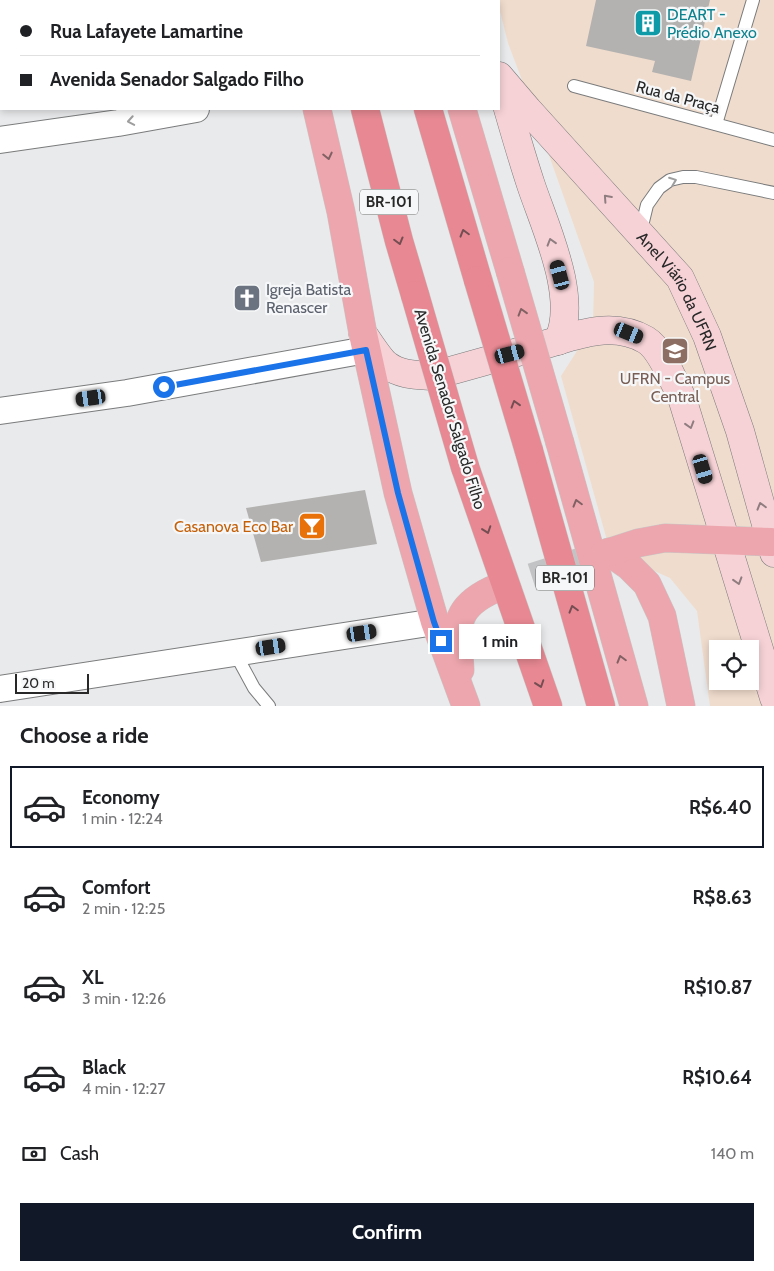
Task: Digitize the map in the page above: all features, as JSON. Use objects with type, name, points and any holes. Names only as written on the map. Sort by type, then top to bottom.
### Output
[{"type":"highway","name":"Avenida Senador Salgado Filho","points":[[365,110],[399,241],[465,467],[548,706]]},
{"type":"highway","name":"BR-101","points":[[428,110],[529,451],[600,706]]},
{"type":"main road","name":"Anel Viário da UFRN","points":[[500,78],[680,278],[707,336],[740,431],[772,548]]},
{"type":"main road","points":[[500,80],[560,275],[565,317],[562,332],[553,342]]},
{"type":"main road","points":[[317,110],[341,212],[365,342],[398,493],[434,622],[464,701]]},
{"type":"main road","points":[[462,110],[560,442],[634,706]]},
{"type":"main road","points":[[365,342],[386,365],[400,372],[432,376],[591,332],[616,330],[648,341],[660,354],[682,398],[774,698]]},
{"type":"main road","points":[[681,706],[662,616],[647,584],[629,566],[606,553],[638,543],[665,538],[725,540],[772,548]]},
{"type":"main road","points":[[464,701],[458,640],[459,622],[469,604],[478,596],[492,590]]},
{"type":"street","points":[[0,140],[118,123],[190,110]]},
{"type":"street","points":[[0,411],[127,393],[365,342]]},
{"type":"street","points":[[0,689],[434,622]]},
{"type":"lane","points":[[716,124],[753,0]]},
{"type":"lane","name":"Rua da Praça","points":[[574,86],[774,140]]},
{"type":"lane","points":[[640,234],[648,205],[659,188],[670,180],[696,176],[774,193]]},
{"type":"lane","points":[[235,653],[254,688],[269,706]]},
{"type":"shaded area","name":"UFRN - Campus Central","points":[[500,0],[774,0],[774,706],[710,706],[697,611],[670,578],[610,551],[561,376],[593,326],[594,282],[508,43],[500,11]]},
{"type":"building","name":"DEART - Prédio Anexo","points":[[596,0],[710,0],[691,81],[652,72],[655,61],[586,46]]},
{"type":"building","name":"Casanova Eco Bar","points":[[365,490],[377,544],[261,562],[246,508]]},
{"type":"tunnel","points":[[492,590],[604,554]]},
{"type":"place","name":"DEART - Prédio Anexo","points":[[648,23]]},
{"type":"place","name":"Igreja Batista Renascer","points":[[247,298]]},
{"type":"place","name":"UFRN - Campus Central","points":[[675,351]]},
{"type":"place","name":"Casanova Eco Bar","points":[[312,526]]},
{"type":"route","points":[[164,387],[366,350],[398,493],[441,641]]}]
